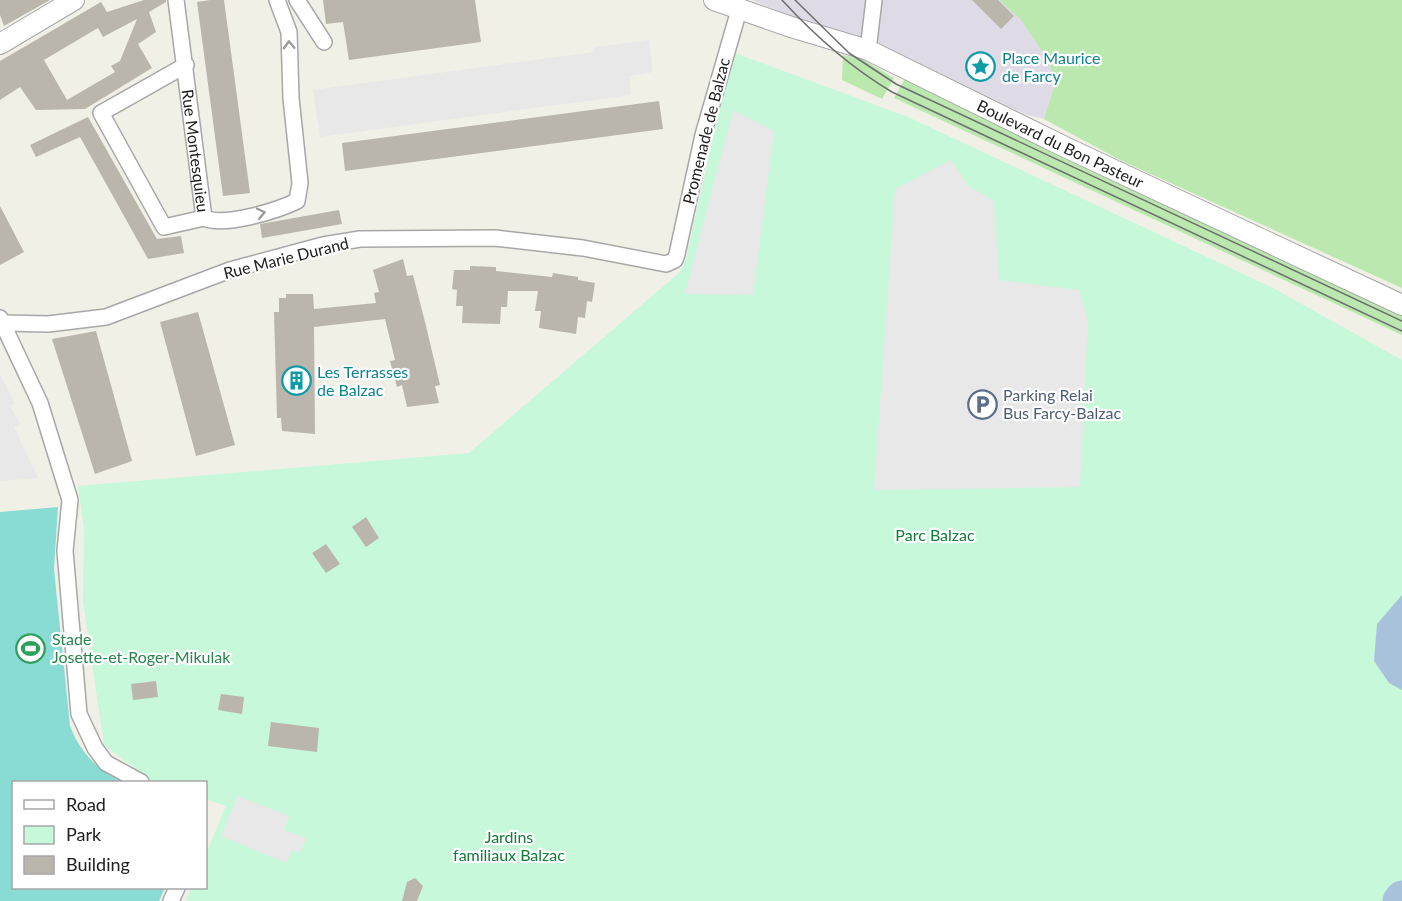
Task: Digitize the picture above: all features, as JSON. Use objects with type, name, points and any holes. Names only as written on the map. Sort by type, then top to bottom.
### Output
[{"type":"street","points":[[0,44],[74,0]]},
{"type":"street","name":"Rue Montesquieu","points":[[176,0],[186,65],[204,218],[164,227],[101,113],[186,65]]},
{"type":"street","points":[[204,218],[214,222],[228,221],[282,208],[297,201],[300,183],[291,98],[289,32],[277,0]]},
{"type":"street","points":[[297,0],[324,42]]},
{"type":"street","name":"Boulevard du Bon Pasteur","points":[[714,0],[868,50],[1065,147],[1402,305]]},
{"type":"street","points":[[868,50],[874,0]]},
{"type":"street","name":"Promenade de Balzac","points":[[677,254],[704,135],[739,10]]},
{"type":"street","name":"Rue Marie Durand","points":[[1,320],[48,324],[106,317],[185,286],[260,261],[323,245],[360,239],[447,237],[538,242],[661,264],[675,260],[677,254]]},
{"type":"street","points":[[1,320],[40,403],[70,500],[65,551],[79,714],[95,748],[106,763],[138,781]]},
{"type":"green space","points":[[999,0],[1402,0],[1402,288],[1122,161],[1044,119],[1056,79],[1021,21]]},
{"type":"green space","name":"Parc Balzac","points":[[732,52],[908,117],[1273,288],[1402,360],[1402,901],[186,901],[191,889],[207,889],[207,852],[226,806],[207,799],[207,781],[153,781],[104,745],[83,601],[84,529],[78,486],[469,453],[680,272],[686,259]]},
{"type":"green space","points":[[843,55],[864,60],[894,78],[882,99],[842,80]]},
{"type":"green space","points":[[906,77],[1060,157],[1402,315],[1402,335],[894,98]]},
{"type":"shaded area","name":"Place Maurice de Farcy","points":[[752,0],[999,0],[1021,20],[1044,54],[1056,79],[1044,119],[1028,115]]},
{"type":"shaded area","points":[[649,40],[653,72],[629,76],[631,95],[320,137],[313,90],[594,52],[594,47]]},
{"type":"shaded area","points":[[733,110],[774,131],[753,295],[685,294]]},
{"type":"shaded area","name":"Parking Relai Bus Farcy-Balzac","points":[[951,160],[968,186],[994,201],[999,280],[1079,290],[1088,321],[1080,487],[874,490],[895,189]]},
{"type":"shaded area","points":[[0,374],[15,403],[10,406],[20,424],[14,427],[38,478],[0,481]]},
{"type":"shaded area","name":"Stade Josette-et-Roger-Mikulak","points":[[58,507],[54,569],[70,726],[90,759],[120,781],[12,781],[12,889],[165,889],[159,901],[0,901],[0,512]]},
{"type":"shaded area","points":[[1402,595],[1402,690],[1389,683],[1374,661],[1377,624]]},
{"type":"shaded area","points":[[238,796],[289,816],[284,830],[306,838],[300,853],[292,850],[286,863],[221,836]]},
{"type":"building","points":[[0,0],[50,0],[4,26],[0,15]]},
{"type":"building","points":[[144,0],[166,0],[149,12],[156,32],[138,44],[152,68],[85,109],[36,110],[20,87],[0,100],[0,61],[101,2],[107,12]],"holes":[[[137,19],[120,61],[111,66],[115,72],[67,100],[44,60],[98,28],[103,37]]]},
{"type":"building","points":[[224,0],[250,193],[223,196],[197,2]]},
{"type":"building","points":[[323,0],[475,0],[481,42],[349,60],[343,22],[326,24]]},
{"type":"building","points":[[972,0],[998,0],[1014,16],[1001,29]]},
{"type":"building","points":[[659,101],[663,129],[345,171],[342,143]]},
{"type":"building","points":[[88,117],[157,239],[181,236],[184,253],[148,259],[80,137],[36,157],[30,145]]},
{"type":"building","points":[[0,206],[24,252],[0,265]]},
{"type":"building","points":[[339,210],[342,224],[262,238],[260,224]]},
{"type":"building","points":[[403,259],[407,276],[413,275],[426,326],[440,385],[435,386],[439,403],[407,407],[402,385],[397,387],[390,361],[395,360],[385,319],[314,327],[315,434],[282,431],[281,418],[277,418],[274,312],[279,312],[279,298],[286,298],[286,294],[313,294],[314,309],[376,303],[374,293],[379,292],[373,270]]},
{"type":"building","points":[[470,266],[496,267],[496,271],[552,277],[553,273],[578,277],[578,280],[595,283],[592,302],[587,301],[585,318],[578,317],[576,334],[539,328],[541,311],[535,311],[538,291],[508,291],[507,307],[501,307],[500,324],[462,323],[463,306],[456,306],[457,290],[452,289],[454,270],[470,270]]},
{"type":"building","points":[[198,312],[235,445],[196,456],[160,322]]},
{"type":"building","points":[[96,331],[132,461],[95,474],[52,339]]},
{"type":"building","points":[[366,517],[379,538],[366,547],[352,527]]},
{"type":"building","points":[[326,544],[340,564],[326,573],[312,553]]},
{"type":"building","points":[[156,681],[158,697],[133,700],[131,684]]},
{"type":"building","points":[[221,694],[244,697],[242,714],[218,710]]},
{"type":"building","points":[[271,722],[319,728],[317,752],[268,746]]},
{"type":"building","points":[[415,878],[423,886],[417,901],[402,901],[407,882]]},
{"type":"waterway","points":[[1399,901],[1402,897]]},
{"type":"tram line","points":[[782,0],[834,50],[892,92],[1402,331]]},
{"type":"tram line","points":[[795,0],[849,53],[896,84],[1402,321]]},
{"type":"place","name":"Place Maurice de Farcy","points":[[981,67]]},
{"type":"place","name":"Les Terrasses de Balzac","points":[[296,381]]},
{"type":"place","name":"Parking Relai Bus Farcy-Balzac","points":[[982,404]]},
{"type":"place","name":"Stade Josette-et-Roger-Mikulak","points":[[31,648]]},
{"type":"park label","name":"Jardins familiaux Balzac","points":[[509,846]]}]
